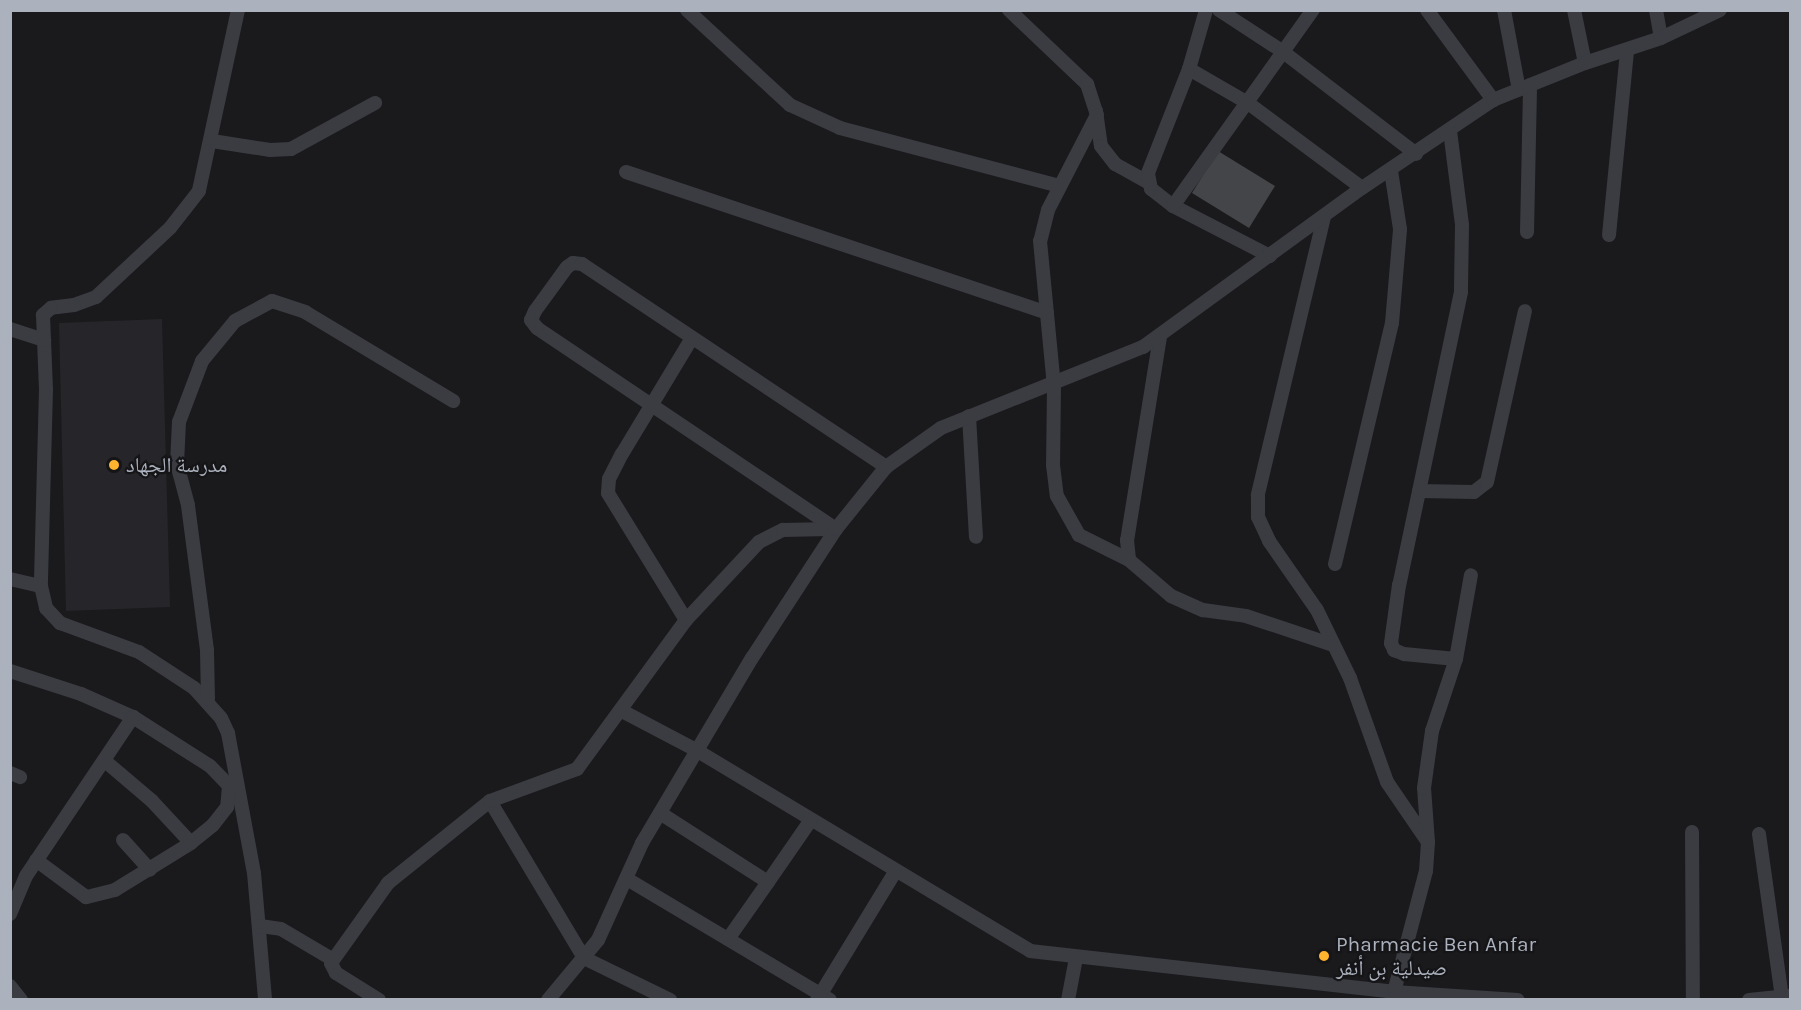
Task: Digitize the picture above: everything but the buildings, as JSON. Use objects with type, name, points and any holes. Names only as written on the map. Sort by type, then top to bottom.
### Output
[{"type":"street","points":[[238,10],[226,55],[212,141],[199,191],[170,228],[96,297],[47,310],[43,320],[46,389],[40,586],[46,608],[60,623],[139,652],[208,699],[228,733],[260,926],[265,999]]},
{"type":"street","points":[[687,10],[790,105],[840,128],[1059,186]]},
{"type":"street","points":[[1009,10],[1086,84],[1097,115],[1101,146],[1115,164],[1149,183],[1173,206],[1270,256]]},
{"type":"street","points":[[1149,183],[1150,163],[1189,69],[1206,10]]},
{"type":"street","points":[[1219,10],[1282,51],[1416,154]]},
{"type":"street","points":[[1173,206],[1313,10]]},
{"type":"street","points":[[1427,10],[1493,100]]},
{"type":"street","points":[[1504,10],[1524,87],[1527,232]]},
{"type":"street","points":[[1574,10],[1585,63]]},
{"type":"street","points":[[1656,10],[1661,38]]},
{"type":"street","points":[[548,999],[584,958],[614,911],[627,879],[660,813],[696,750],[836,530],[886,467],[941,428],[1054,386],[1160,337],[1362,188],[1391,171],[1493,100],[1585,63],[1661,38],[1720,10]]},
{"type":"street","points":[[1609,235],[1627,50]]},
{"type":"street","points":[[1189,69],[1248,103],[1362,188]]},
{"type":"street","points":[[212,141],[270,150],[291,149],[375,103]]},
{"type":"street","points":[[1097,115],[1059,186],[1040,241],[1054,386],[1052,434],[1057,496],[1079,535],[1129,560],[1171,596],[1203,610],[1246,616],[1330,644]]},
{"type":"street","points":[[1450,131],[1462,225],[1464,271],[1399,585],[1391,645],[1404,654],[1456,659]]},
{"type":"street","points":[[1335,564],[1392,323],[1401,229],[1391,171]]},
{"type":"street","points":[[626,172],[1047,313]]},
{"type":"street","points":[[1324,217],[1258,495],[1258,517],[1269,541],[1317,610],[1330,644],[1361,703],[1382,774],[1428,842]]},
{"type":"street","points":[[836,530],[537,328],[531,320],[535,311],[567,267],[573,263],[582,264],[886,467]]},
{"type":"street","points":[[208,699],[207,650],[188,505],[177,464],[179,422],[202,361],[235,321],[273,301],[305,312],[453,401]]},
{"type":"street","points":[[1419,491],[1474,492],[1486,482],[1525,311]]},
{"type":"street","points":[[10,329],[44,340]]},
{"type":"street","points":[[1129,560],[1127,540],[1160,337]]},
{"type":"street","points":[[686,620],[608,493],[618,462],[654,407],[692,338]]},
{"type":"street","points":[[969,416],[976,537]]},
{"type":"street","points":[[332,959],[388,883],[490,801],[571,774],[622,711],[686,620],[736,562],[771,534],[796,527],[836,530]]},
{"type":"street","points":[[1394,992],[1421,895],[1428,842],[1425,773],[1431,731],[1456,659],[1471,574]]},
{"type":"street","points":[[10,579],[40,586]]},
{"type":"street","points":[[10,671],[81,694],[133,717],[210,766],[229,786],[224,814],[191,843],[115,890],[86,897],[36,860]]},
{"type":"street","points":[[622,711],[696,750],[895,872],[1030,951],[1076,958],[1394,992],[1518,999]]},
{"type":"street","points":[[10,914],[36,860],[133,717]]},
{"type":"street","points":[[105,761],[152,801],[191,843]]},
{"type":"street","points":[[490,801],[584,958],[670,999]]},
{"type":"street","points":[[660,813],[768,882]]},
{"type":"street","points":[[728,939],[811,820]]},
{"type":"street","points":[[1692,832],[1693,999]]},
{"type":"street","points":[[1749,999],[1786,996],[1759,834]]},
{"type":"street","points":[[123,840],[150,870]]},
{"type":"street","points":[[627,879],[822,998],[895,872]]},
{"type":"street","points":[[260,926],[281,929],[332,959],[336,973],[379,999]]},
{"type":"street","points":[[1068,999],[1076,958]]},
{"type":"street","points":[[10,986],[21,999]]},
{"type":"shaded area","name":"مدرسة الجهاد","points":[[162,319],[170,607],[66,611],[59,323]]},
{"type":"place","name":"مدرسة الجهاد","points":[[114,465]]},
{"type":"place","name":"Pharmacie Ben Anfar صيدلية بن أنفر","points":[[1324,956]]}]
